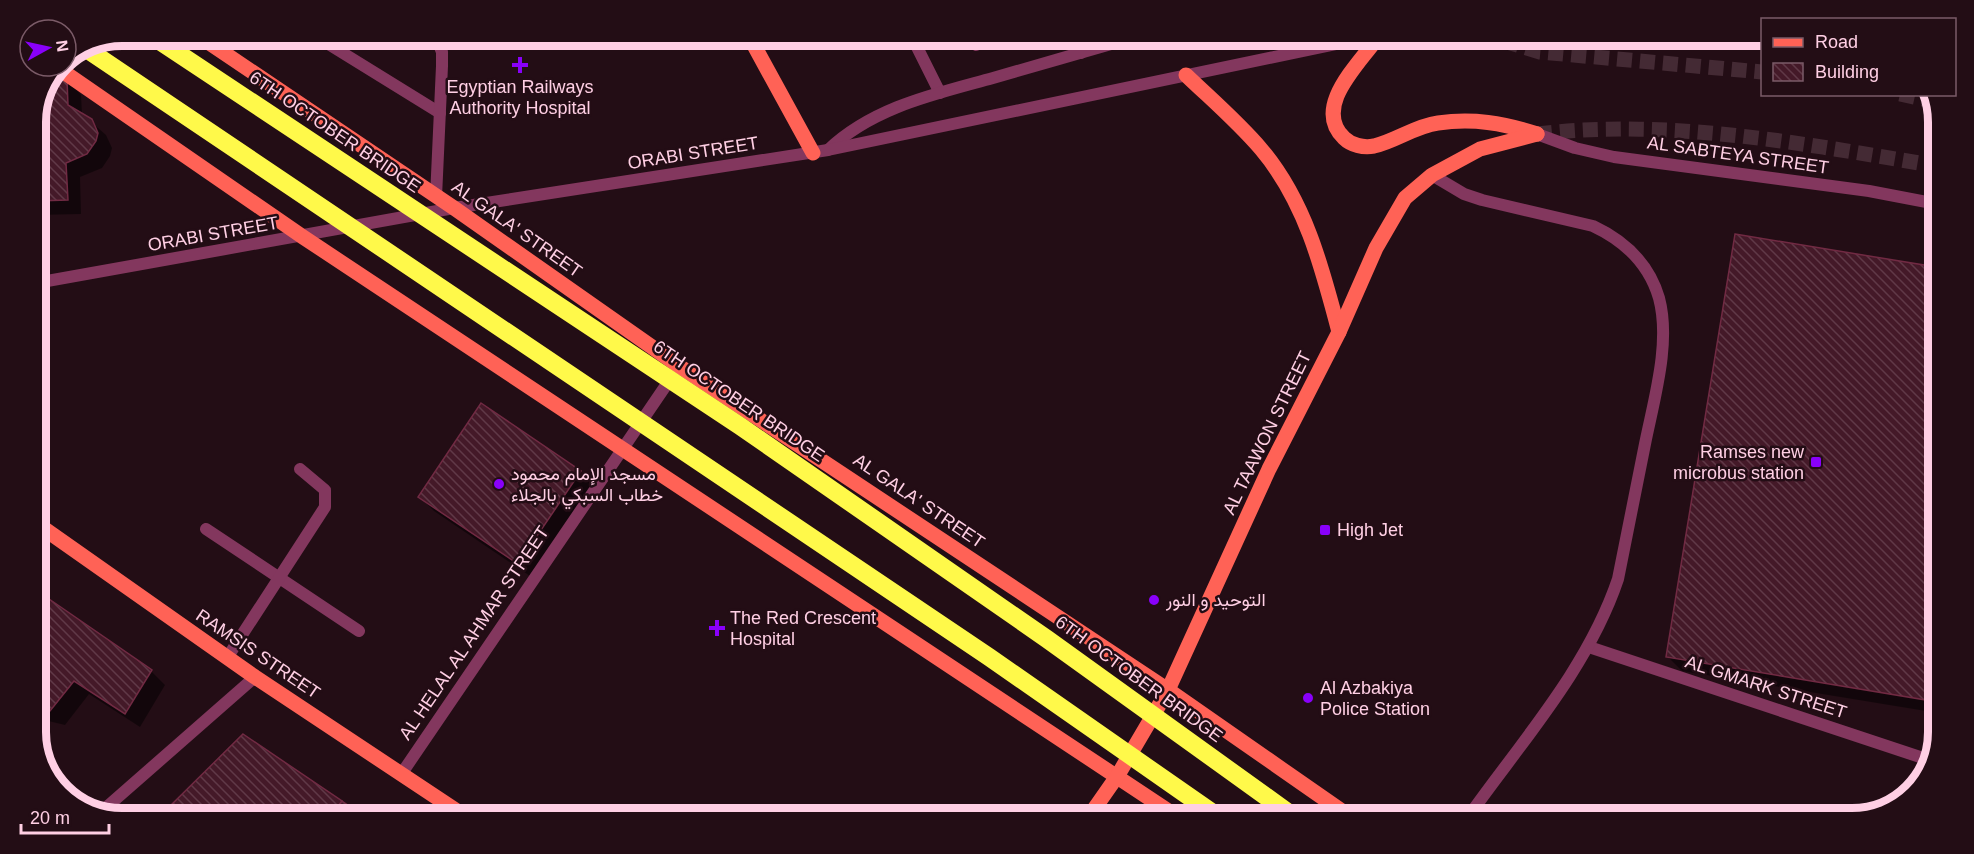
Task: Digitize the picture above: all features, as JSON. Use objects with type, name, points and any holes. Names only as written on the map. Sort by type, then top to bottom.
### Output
[{"type":"highway","name":"6TH OCTOBER BRIDGE","points":[[169,47],[740,426],[1047,639],[1282,808]]},
{"type":"highway","points":[[92,53],[989,657],[1206,808]]},
{"type":"main road","name":"AL GALA' STREET","points":[[215,47],[454,208],[679,366],[1168,690],[1338,808]]},
{"type":"main road","points":[[756,47],[820,152]]},
{"type":"main road","points":[[1371,47],[1339,92],[1332,111],[1336,130],[1350,144],[1371,147],[1435,123],[1469,120],[1504,124],[1537,134]]},
{"type":"main road","points":[[1186,75],[1262,150],[1286,184],[1321,262],[1339,332]]},
{"type":"main road","points":[[72,78],[303,237],[1165,808]]},
{"type":"main road","name":"AL TAAWON STREET","points":[[1095,808],[1118,775],[1168,690],[1269,469],[1339,332],[1376,248],[1405,198],[1432,175],[1480,149],[1537,134]]},
{"type":"main road","name":"RAMSIS STREET","points":[[47,532],[255,678],[453,808]]},
{"type":"street","points":[[333,47],[440,113]]},
{"type":"street","points":[[436,197],[442,52],[440,47]]},
{"type":"street","points":[[917,47],[940,93]]},
{"type":"street","points":[[1078,47],[1081,53]]},
{"type":"street","points":[[820,152],[874,117],[940,93],[1101,47]]},
{"type":"street","name":"ORABI STREET","points":[[47,281],[303,237],[454,208],[820,152],[1318,47]]},
{"type":"street","name":"AL SABTEYA STREET","points":[[1537,134],[1575,148],[1614,157],[1869,191],[1927,202]]},
{"type":"street","points":[[1432,175],[1464,194],[1593,226],[1609,234],[1635,255],[1654,284],[1659,300],[1661,353],[1618,579],[1589,647],[1474,808]]},
{"type":"street","name":"AL HELAL AL AHMAR STREET","points":[[402,773],[679,366]]},
{"type":"street","points":[[227,658],[325,507],[327,499],[320,482],[300,468]]},
{"type":"street","points":[[206,529],[359,631]]},
{"type":"street","name":"AL GMARK STREET","points":[[1589,647],[1923,758]]},
{"type":"street","points":[[108,806],[255,678]]},
{"type":"building","points":[[60,79],[67,79],[68,105],[92,119],[98,133],[96,141],[87,154],[66,163],[68,200],[47,201],[48,108],[52,93]]},
{"type":"building","name":"Ramses new microbus station","points":[[1735,234],[1927,266],[1928,700],[1666,657]]},
{"type":"building","name":"مسجد الإمام محمود خطاب السبكي بالجلاء","points":[[481,403],[581,471],[518,564],[418,497]]},
{"type":"building","points":[[47,598],[152,670],[125,714],[74,681],[50,711],[47,710]]},
{"type":"building","points":[[243,734],[342,801],[337,808],[168,808]]},
{"type":"building","points":[[342,801],[352,808],[337,808]]},
{"type":"tunnel","points":[[1524,47],[1540,52],[1761,72]]},
{"type":"tunnel","points":[[1909,96],[1923,99]]},
{"type":"tunnel","points":[[1537,134],[1637,129],[1688,131],[1788,142],[1927,164]]},
{"type":"place","name":"Egyptian Railways Authority Hospital","points":[[520,65]]},
{"type":"place","name":"Ramses new microbus station","points":[[1816,462]]},
{"type":"place","name":"مسجد الإمام محمود خطاب السبكي بالجلاء","points":[[499,484]]},
{"type":"place","name":"High Jet","points":[[1325,530]]},
{"type":"place","name":"التوحيد و النور","points":[[1154,600]]},
{"type":"place","name":"The Red Crescent Hospital","points":[[717,628]]},
{"type":"place","name":"Al Azbakiya Police Station","points":[[1308,698]]}]
